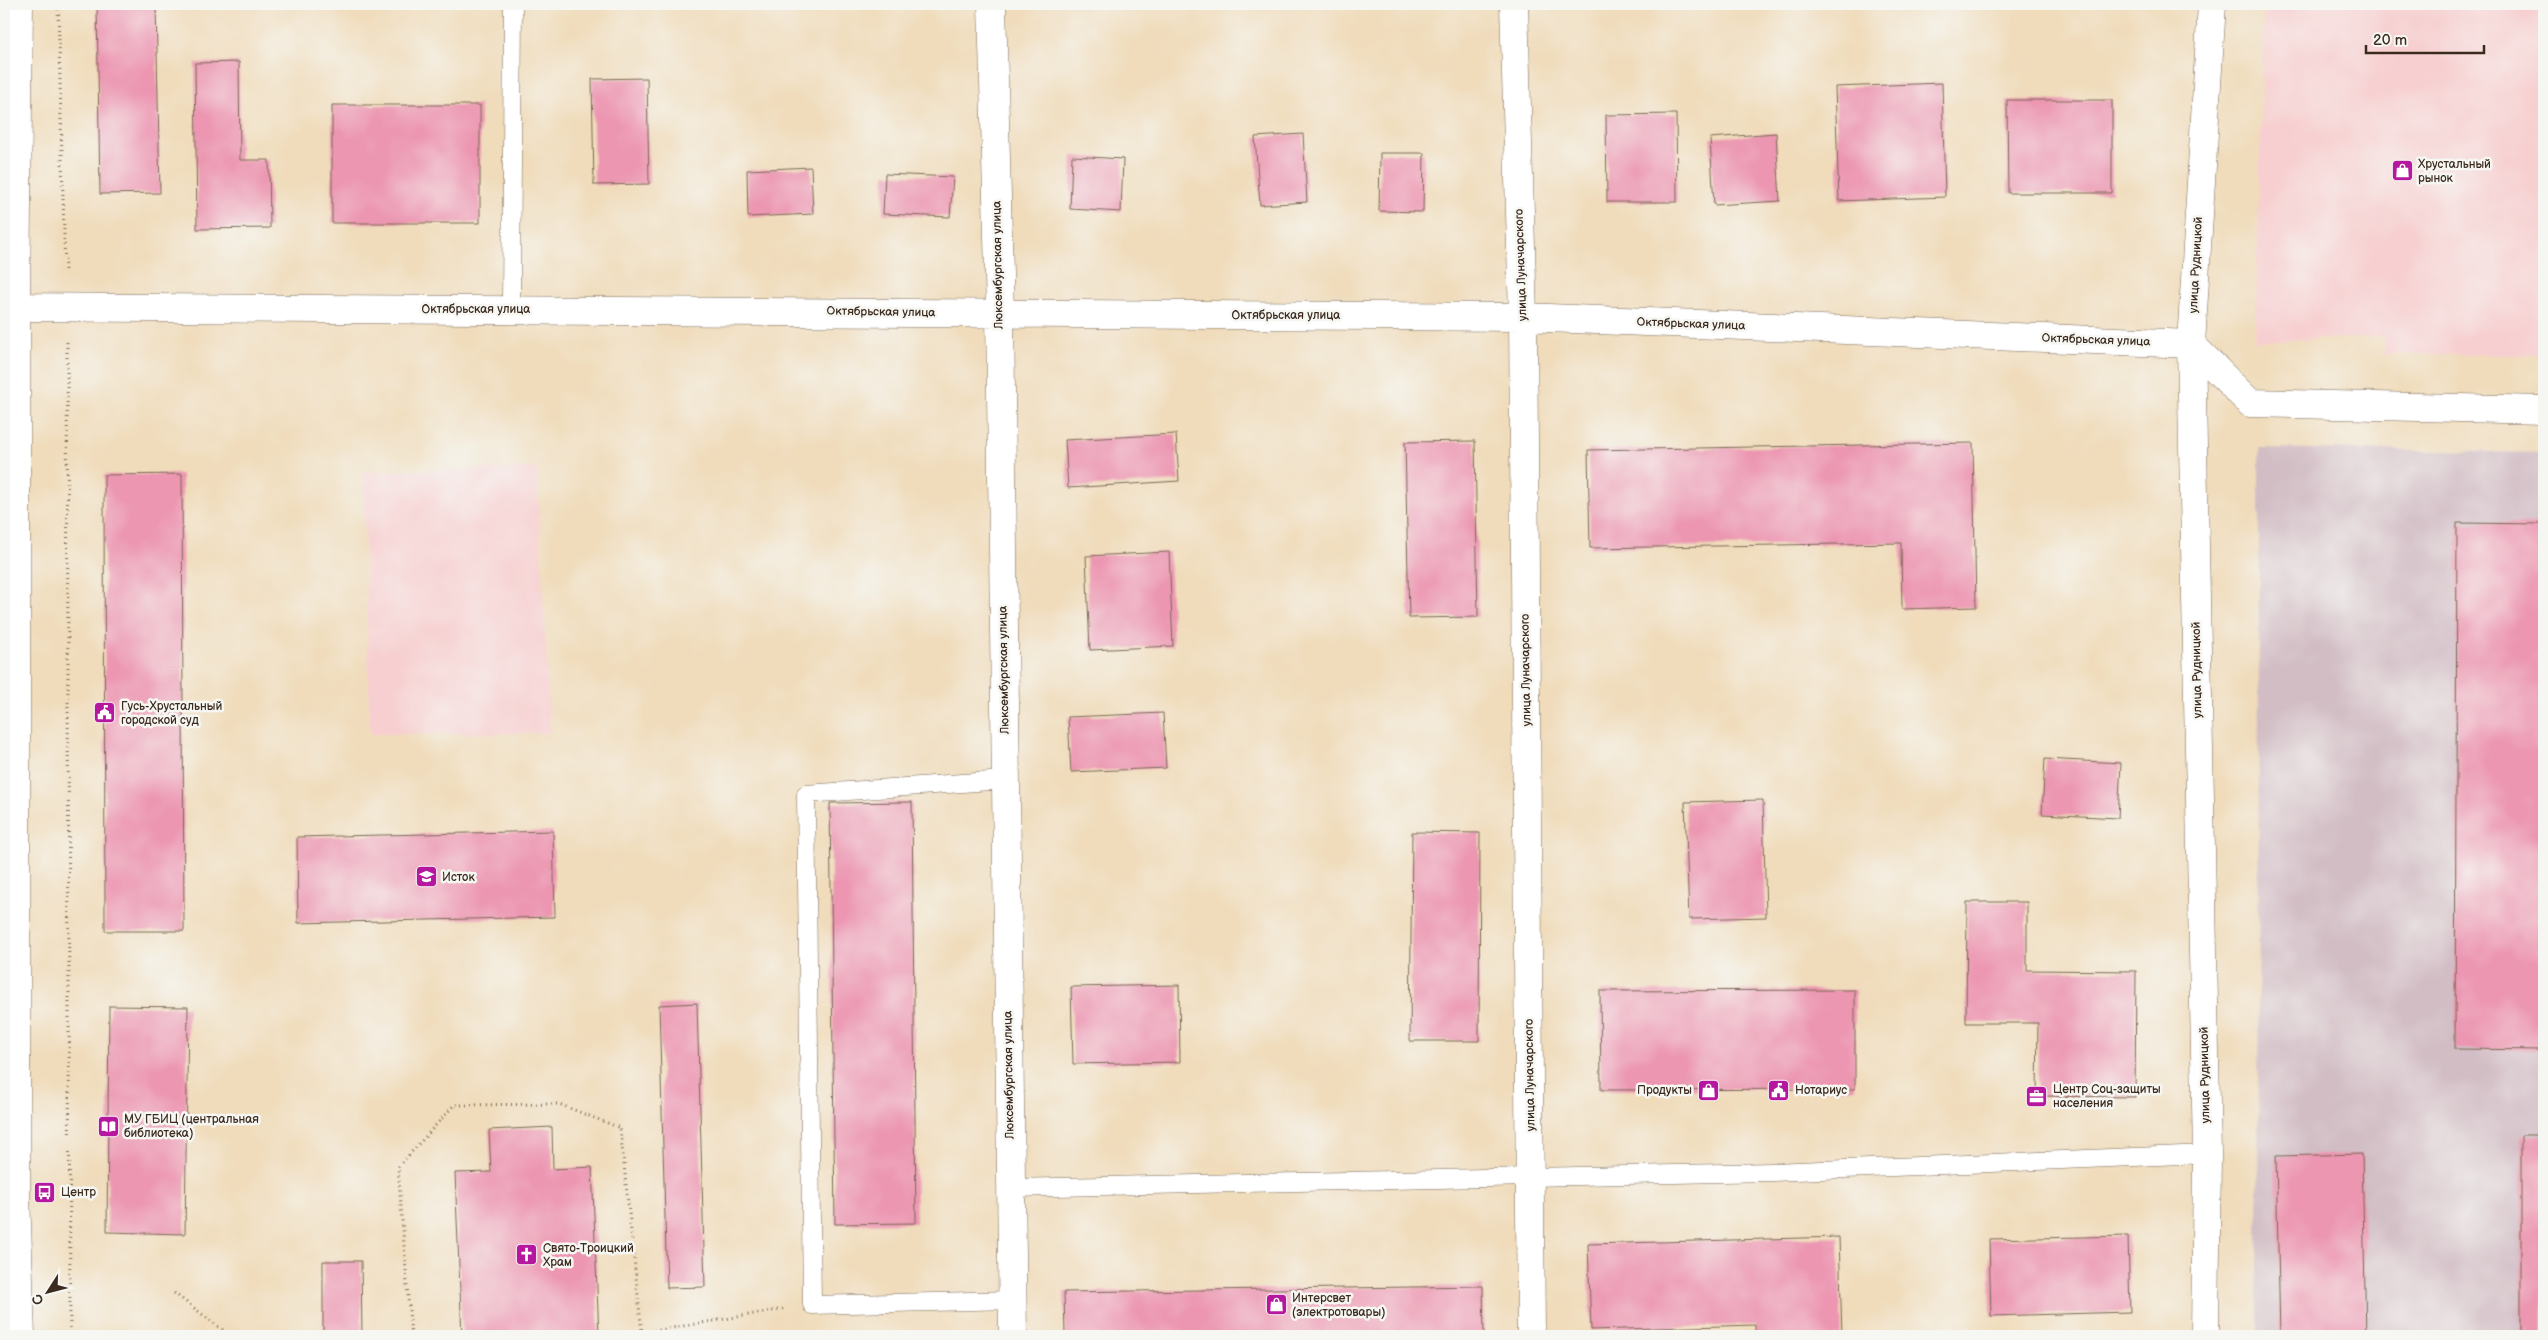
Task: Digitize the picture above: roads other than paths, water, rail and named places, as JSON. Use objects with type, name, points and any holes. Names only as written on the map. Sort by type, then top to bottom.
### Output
[{"type":"street","points":[[19,4],[10,307],[16,1195],[21,1336]]},
{"type":"street","name":"Люксембургская улица","points":[[992,4],[1000,313],[1013,1336]]},
{"type":"street","name":"улица Луначарского","points":[[1514,4],[1523,317],[1531,1336]]},
{"type":"street","name":"улица Рудницкой","points":[[2205,1336],[2206,1154],[2191,344],[2212,4]]},
{"type":"street","name":"Октябрьская улица","points":[[10,307],[1523,317],[2191,344]]},
{"type":"street","points":[[2191,344],[2250,403],[2544,410]]},
{"type":"lane","points":[[511,309],[513,4]]},
{"type":"lane","points":[[1006,780],[806,794],[812,1305],[1013,1300]]},
{"type":"lane","points":[[1010,1188],[1772,1172],[2206,1154]]},
{"type":"place","name":"Хрустальный рынок","points":[[2402,171]]},
{"type":"place","name":"Гусь-Хрустальный городской суд","points":[[105,713]]},
{"type":"place","name":"Исток","points":[[426,877]]},
{"type":"place","name":"Продукты","points":[[1708,1090]]},
{"type":"place","name":"Нотариус","points":[[1779,1090]]},
{"type":"place","name":"Центр Соц-защиты населения","points":[[2037,1096]]},
{"type":"place","name":"МУ ГБИЦ (центральная библиотека)","points":[[108,1126]]},
{"type":"place","name":"Центр","points":[[45,1192]]},
{"type":"place","name":"Свято-Троицкий Храм","points":[[527,1255]]},
{"type":"place","name":"Интерсвет (электротовары)","points":[[1276,1305]]}]
